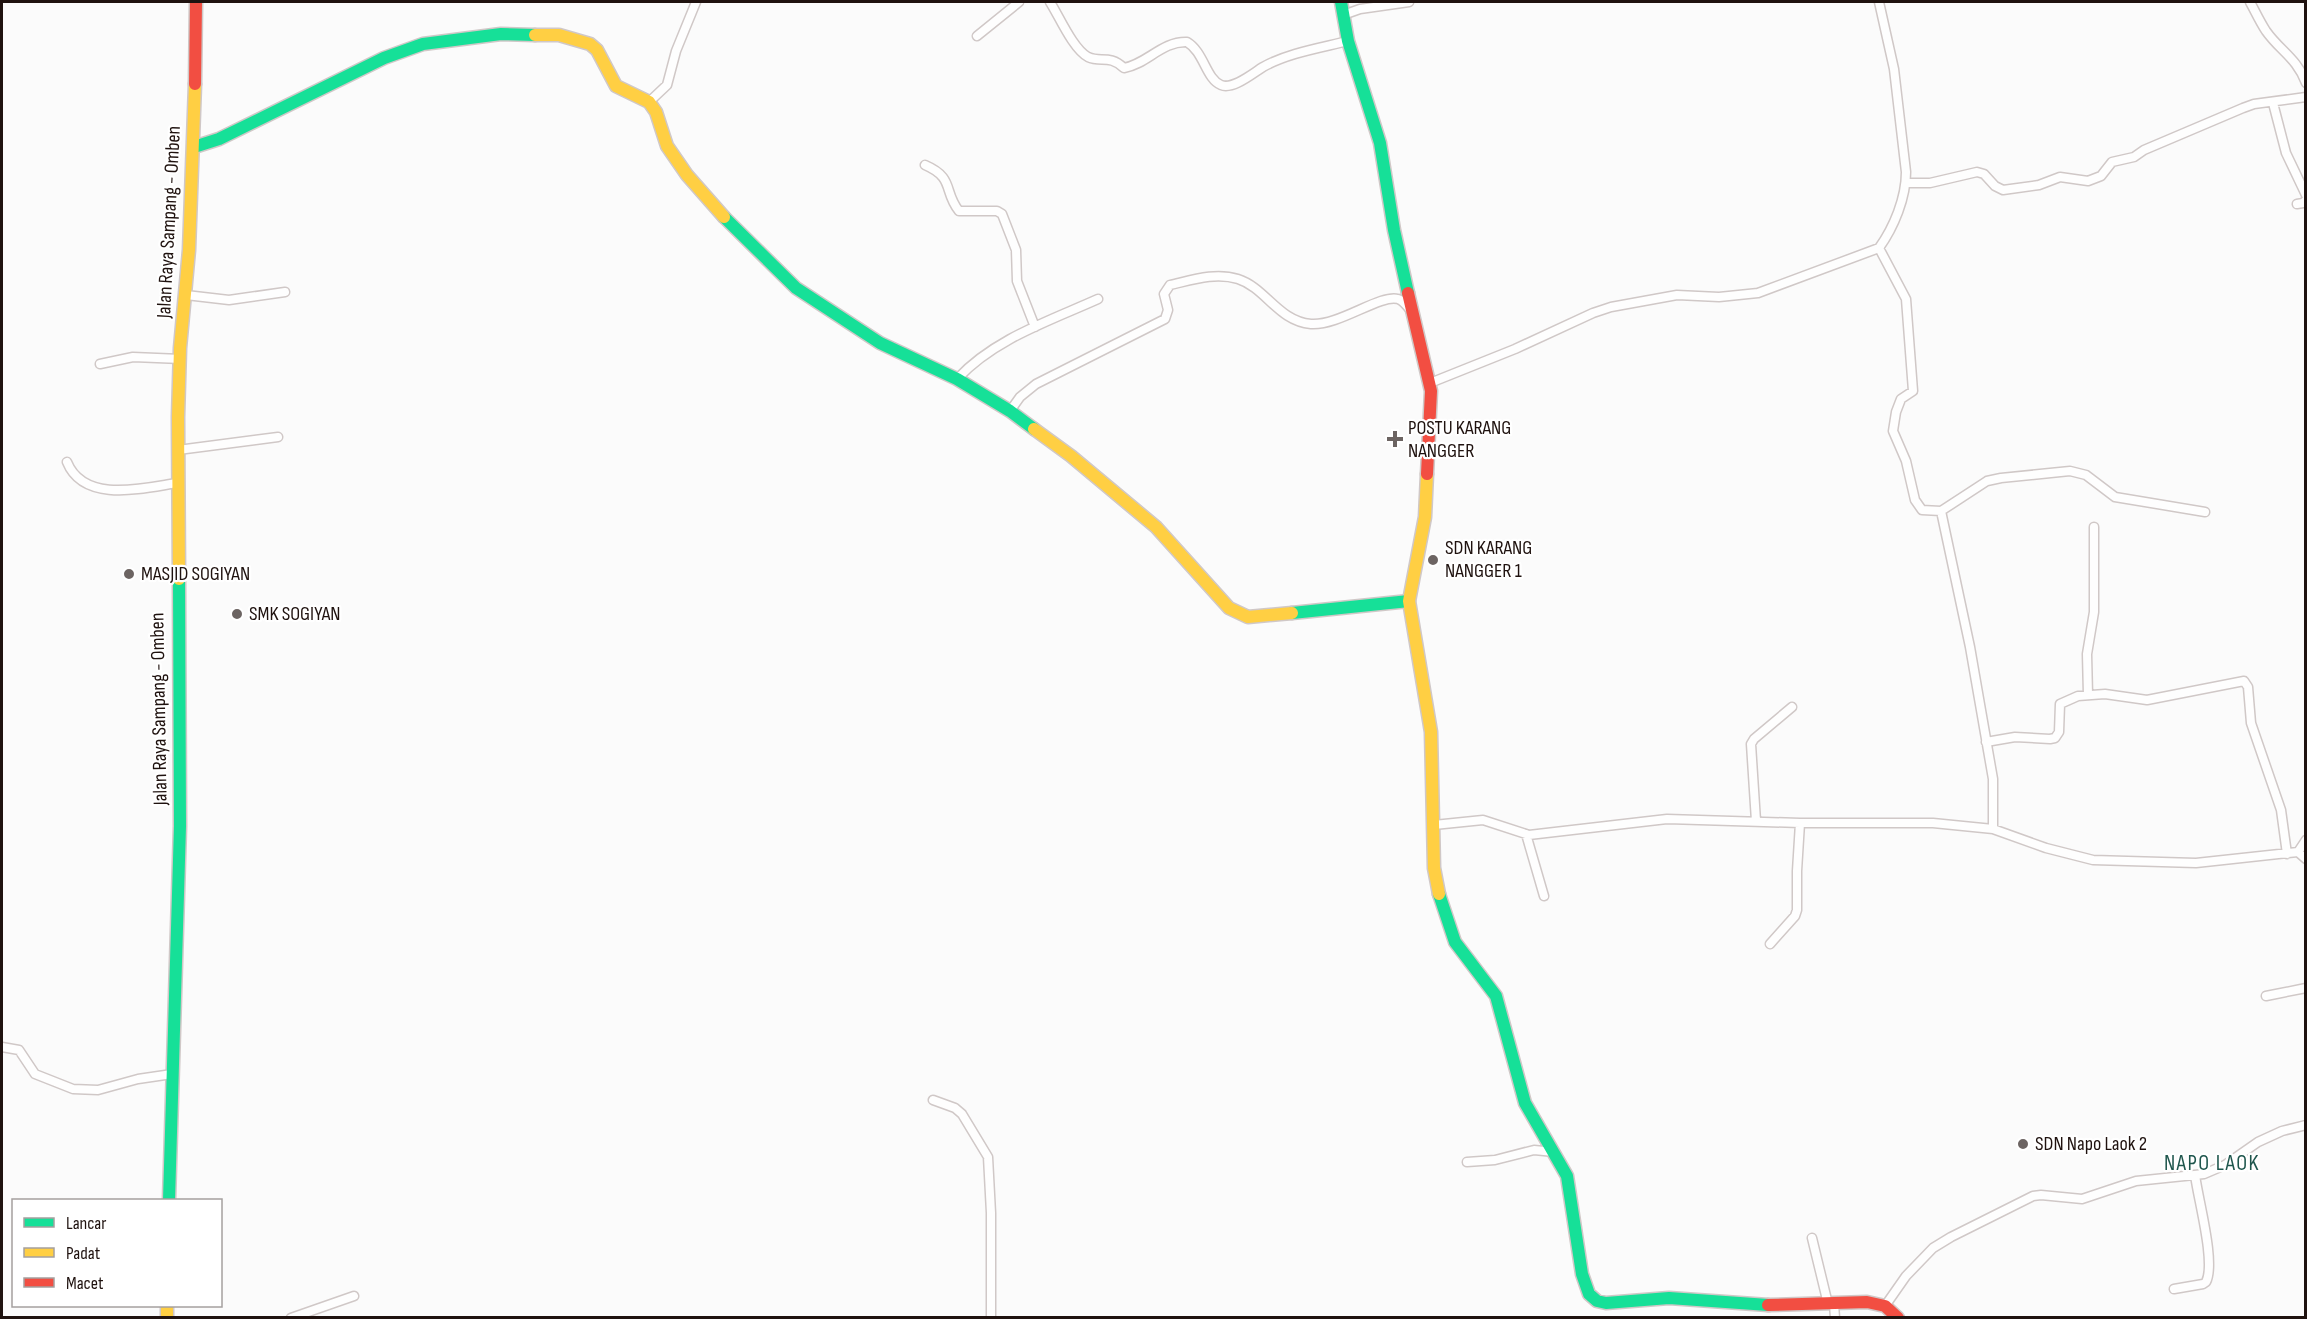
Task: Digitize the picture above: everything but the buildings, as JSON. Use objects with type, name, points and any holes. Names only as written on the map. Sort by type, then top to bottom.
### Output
[{"type":"street","name":"Jalan Raya Sampang - Omben","points":[[169,1199],[180,786],[177,483],[180,348],[186,295],[194,147],[196,2]]},
{"type":"street","points":[[649,102],[667,85],[676,51],[696,2]]},
{"type":"street","points":[[978,36],[1019,2]]},
{"type":"street","points":[[1050,2],[1078,48],[1087,56],[1110,59],[1124,68],[1136,64],[1171,43],[1187,42],[1199,51],[1213,79],[1222,86],[1228,86],[1273,62],[1348,41]]},
{"type":"street","points":[[1341,2],[1348,41],[1380,143],[1394,230],[1411,311],[1430,383],[1431,409],[1425,517],[1409,601],[1431,732],[1434,868],[1446,921],[1455,942],[1496,996],[1525,1103],[1563,1166],[1570,1187],[1582,1274],[1589,1294],[1597,1301],[1606,1303],[1669,1298],[1762,1305],[1867,1302],[1884,1306],[1898,1317]]},
{"type":"street","points":[[1344,15],[1360,9],[1409,2]]},
{"type":"street","points":[[1430,383],[1515,350],[1593,313],[1611,307],[1677,295],[1737,296],[1758,293],[1879,248],[1893,226],[1906,183],[1900,113],[1879,2]]},
{"type":"street","points":[[2250,2],[2265,30],[2294,59],[2306,83]]},
{"type":"street","points":[[194,147],[243,128],[398,51],[423,44],[501,34],[559,35],[590,44],[597,50],[616,86],[649,102],[661,121],[667,146],[687,175],[737,231],[796,288],[880,343],[957,379],[1010,411],[1071,456],[1156,527],[1229,608],[1248,617],[1409,601]]},
{"type":"street","points":[[1906,183],[1930,183],[1977,171],[1989,177],[1997,188],[2007,190],[2039,185],[2060,177],[2088,181],[2096,179],[2118,159],[2134,157],[2243,108],[2254,104],[2306,97]]},
{"type":"street","points":[[2273,102],[2286,153],[2303,200]]},
{"type":"street","points":[[925,165],[944,177],[955,206],[959,210],[997,211],[1002,214],[1016,250],[1017,281],[1035,327]]},
{"type":"street","points":[[1879,248],[1906,299],[1909,360],[1914,386],[1913,392],[1901,399],[1893,431],[1906,461],[1917,506],[1927,511],[1941,511],[1987,481],[2070,471],[2086,475],[2109,493],[2123,499],[2205,512]]},
{"type":"street","points":[[1010,411],[1020,397],[1036,384],[1165,319],[1168,310],[1164,294],[1170,285],[1214,276],[1235,278],[1256,290],[1289,318],[1307,323],[1330,323],[1389,298],[1401,300],[1411,311]]},
{"type":"street","points":[[186,295],[229,300],[285,292]]},
{"type":"street","points":[[957,379],[974,361],[993,348],[1098,298]]},
{"type":"street","points":[[100,364],[133,357],[181,359]]},
{"type":"street","points":[[178,450],[278,437]]},
{"type":"street","points":[[67,462],[76,478],[96,487],[137,490],[177,483]]},
{"type":"street","points":[[1941,511],[1970,647],[1993,779],[1993,829]]},
{"type":"street","points":[[2088,695],[2087,654],[2094,612],[2094,526]]},
{"type":"street","points":[[1986,742],[2015,737],[2055,738],[2059,732],[2060,704],[2068,698],[2088,695],[2119,695],[2147,700],[2193,689],[2246,682],[2251,723],[2281,810],[2286,854]]},
{"type":"street","points":[[1756,821],[1751,744],[1792,707]]},
{"type":"street","points":[[1434,825],[1483,820],[1526,834],[1538,835],[1667,819],[1800,823],[1933,823],[1993,829],[2046,848],[2092,860],[2186,863],[2298,852],[2306,840]]},
{"type":"street","points":[[1770,944],[1795,916],[1797,910],[1800,823]]},
{"type":"street","points":[[1526,834],[1544,896]]},
{"type":"street","points":[[2298,852],[2306,859]]},
{"type":"street","points":[[2266,996],[2306,988]]},
{"type":"street","points":[[2,1047],[19,1050],[34,1074],[80,1090],[98,1090],[172,1074]]},
{"type":"street","points":[[933,1100],[955,1108],[962,1114],[988,1157],[991,1213],[991,1317]]},
{"type":"street","points":[[1884,1306],[1906,1276],[1933,1248],[2033,1196],[2049,1195],[2082,1199],[2136,1181],[2204,1174],[2225,1165],[2269,1136],[2306,1125]]},
{"type":"street","points":[[1467,1162],[1496,1160],[1534,1150],[1554,1152]]},
{"type":"street","points":[[2175,1289],[2203,1284],[2209,1275],[2206,1239],[2194,1175]]},
{"type":"street","points":[[1812,1238],[1835,1317]]},
{"type":"street","points":[[291,1317],[354,1296]]},
{"type":"traffic: fast","points":[[1341,2],[1348,41],[1380,143],[1394,230],[1408,293]]},
{"type":"traffic: fast","points":[[194,147],[219,139],[384,58],[423,44],[501,34],[535,35]]},
{"type":"traffic: fast","points":[[724,217],[796,288],[880,343],[957,379],[1010,411],[1034,429]]},
{"type":"traffic: fast","points":[[169,1199],[180,826],[179,579]]},
{"type":"traffic: fast","points":[[1292,613],[1409,601]]},
{"type":"traffic: fast","points":[[1439,894],[1455,942],[1496,996],[1525,1103],[1567,1176],[1582,1274],[1589,1294],[1597,1301],[1606,1303],[1669,1298],[1768,1305]]},
{"type":"traffic: slow","points":[[535,35],[559,35],[590,44],[597,50],[616,86],[649,102],[656,112],[667,146],[687,175],[724,217]]},
{"type":"traffic: slow","points":[[179,579],[180,348],[189,250],[195,84]]},
{"type":"traffic: slow","points":[[1034,429],[1071,456],[1156,527],[1229,608],[1248,617],[1292,613]]},
{"type":"traffic: slow","points":[[1427,474],[1425,517],[1409,601],[1431,732],[1434,868],[1439,894]]},
{"type":"traffic: slow","points":[[167,1307],[167,1318]]},
{"type":"traffic: jam","points":[[195,84],[196,2]]},
{"type":"traffic: jam","points":[[1408,293],[1431,391],[1427,474]]},
{"type":"traffic: jam","points":[[1768,1305],[1867,1302],[1885,1306],[1898,1318]]},
{"type":"place","name":"POSTU KARANG NANGGER","points":[[1395,439]]},
{"type":"place","name":"SDN KARANG NANGGER 1","points":[[1433,560]]},
{"type":"place","name":"MASJID SOGIYAN","points":[[129,574]]},
{"type":"place","name":"SMK SOGIYAN","points":[[237,614]]},
{"type":"place","name":"SDN Napo Laok 2","points":[[2023,1144]]},
{"type":"district","name":"NAPO LAOK","points":[[2212,1163]]}]
